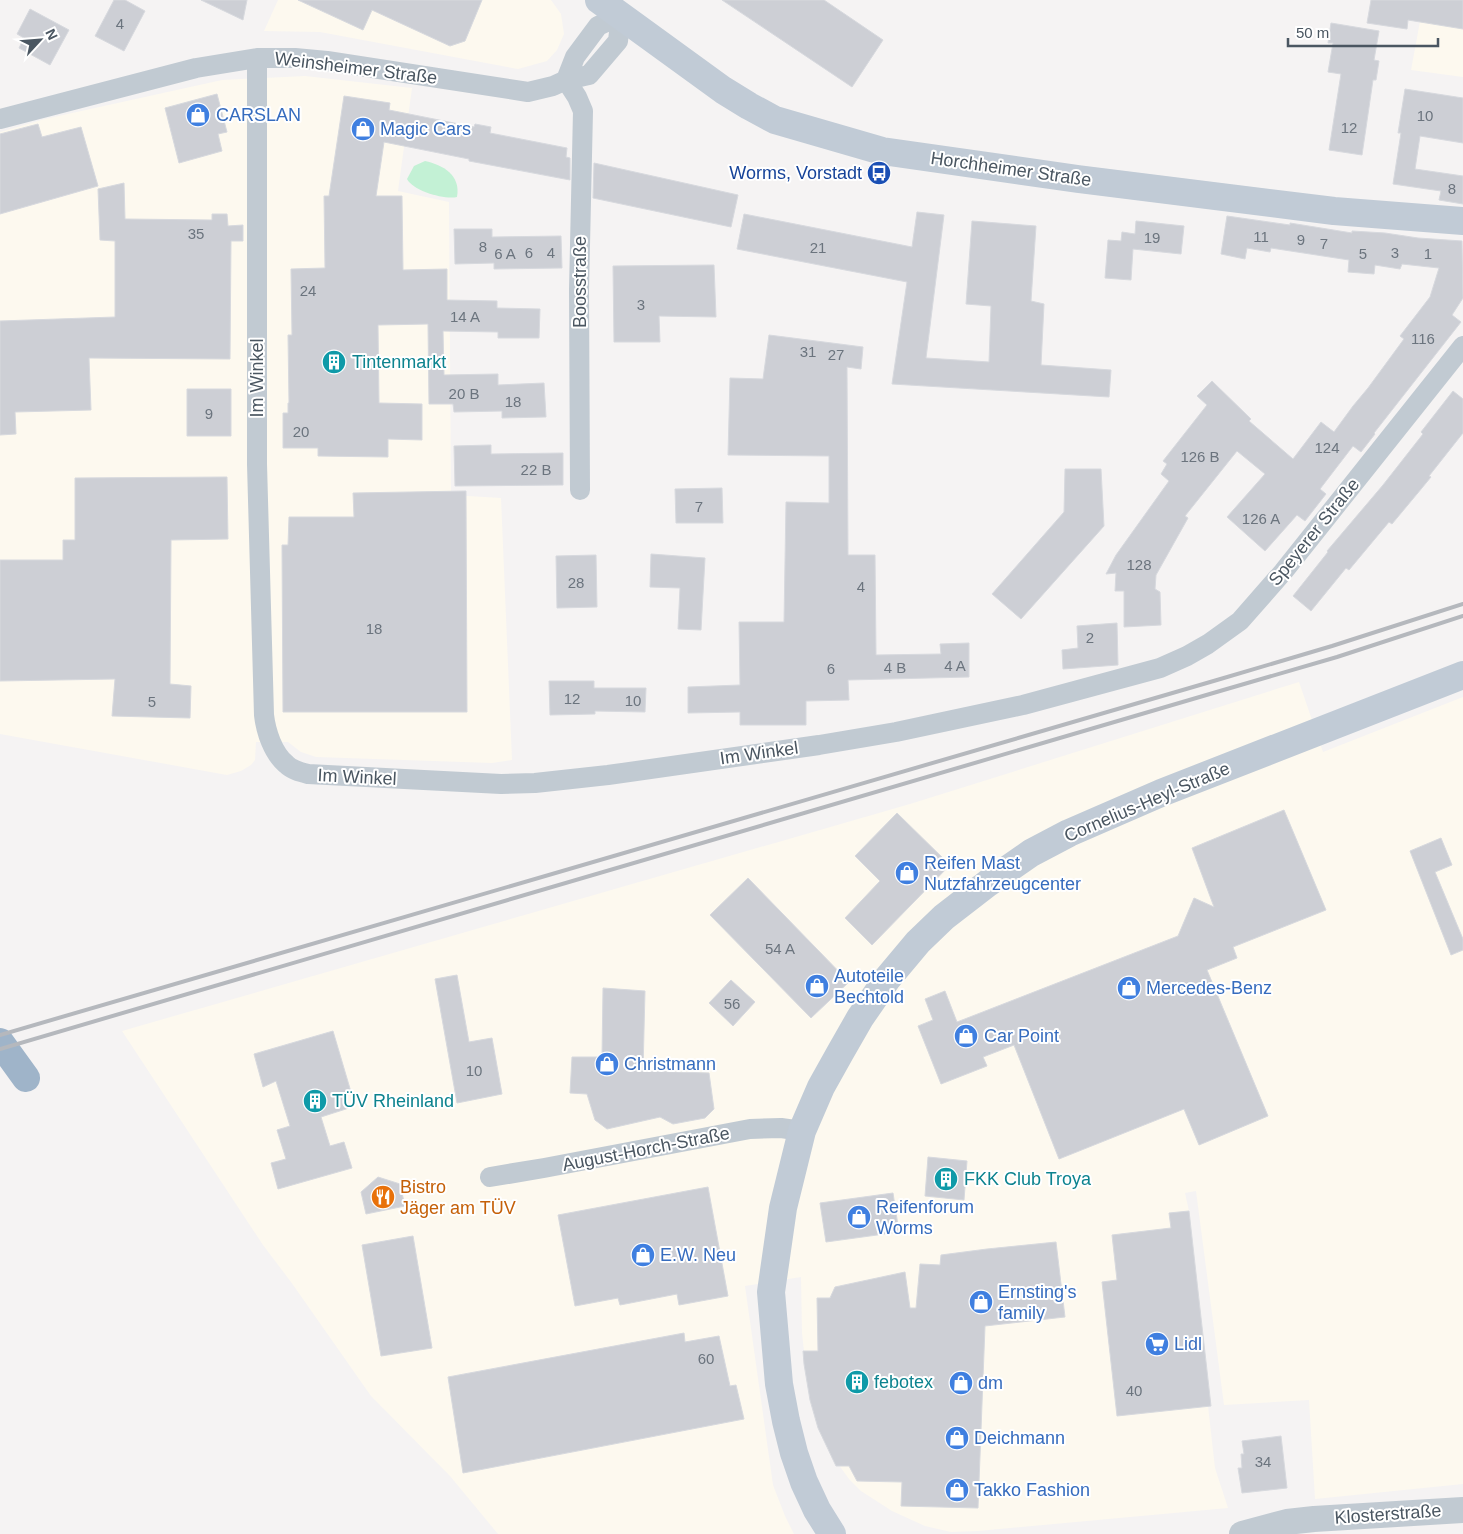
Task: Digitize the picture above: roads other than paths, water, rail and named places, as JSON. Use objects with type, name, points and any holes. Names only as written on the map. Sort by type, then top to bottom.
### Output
[{"type":"highway","points":[[0,1042],[26,1078]]},
{"type":"main road","name":"Horchheimer Straße","points":[[599,0],[723,90],[775,120],[882,151],[1095,181],[1334,211],[1463,221]]},
{"type":"main road","name":"Cornelius-Heyl-Straße","points":[[832,1534],[817,1510],[804,1482],[794,1453],[779,1384],[771,1292],[783,1208],[802,1131],[821,1087],[840,1053],[860,1018],[887,980],[918,942],[944,917],[1024,858],[1069,833],[1152,797],[1463,675]]},
{"type":"street","points":[[566,80],[575,57],[598,26],[621,15]]},
{"type":"street","name":"Weinsheimer Straße","points":[[0,119],[196,68],[257,58],[295,58],[327,61],[528,92],[553,86],[566,80]]},
{"type":"street","name":"Im Winkel","points":[[257,58],[257,464],[264,715],[268,733],[277,754],[286,764],[308,774],[331,776],[501,784],[535,783],[608,775],[896,732],[1023,705],[1132,676]]},
{"type":"street","name":"Boosstraße","points":[[566,80],[583,111],[579,290],[580,490]]},
{"type":"street","name":"Speyerer Straße","points":[[1132,676],[1160,668],[1187,656],[1208,644],[1240,621],[1288,565],[1463,346]]},
{"type":"street","name":"August-Horch-Straße","points":[[490,1177],[750,1129],[780,1128],[802,1131]]},
{"type":"street","name":"Klosterstraße","points":[[1242,1534],[1282,1528],[1314,1519],[1463,1510]]},
{"type":"railway","points":[[0,1035],[1217,680],[1463,604]]},
{"type":"railway","points":[[0,1049],[1337,657],[1463,616]]},
{"type":"place","name":"CARSLAN","points":[[198,115]]},
{"type":"place","name":"Magic Cars","points":[[363,129]]},
{"type":"place","name":"Worms, Vorstadt","points":[[879,173]]},
{"type":"place","name":"Tintenmarkt","points":[[334,362]]},
{"type":"place","name":"Reifen Mast Nutzfahrzeugcenter","points":[[907,873]]},
{"type":"place","name":"Autoteile Bechtold","points":[[817,986]]},
{"type":"place","name":"Mercedes-Benz","points":[[1129,988]]},
{"type":"place","name":"Car Point","points":[[966,1036]]},
{"type":"place","name":"Christmann","points":[[607,1064]]},
{"type":"place","name":"TÜV Rheinland","points":[[315,1101]]},
{"type":"place","name":"FKK Club Troya","points":[[946,1179]]},
{"type":"place","name":"Bistro Jäger am TÜV","points":[[383,1197]]},
{"type":"place","name":"Reifenforum Worms","points":[[859,1217]]},
{"type":"place","name":"E.W. Neu","points":[[643,1255]]},
{"type":"place","name":"Ernsting's family","points":[[981,1302]]},
{"type":"place","name":"Lidl","points":[[1157,1344]]},
{"type":"place","name":"febotex","points":[[857,1382]]},
{"type":"place","name":"dm","points":[[961,1383]]},
{"type":"place","name":"Deichmann","points":[[957,1438]]},
{"type":"place","name":"Takko Fashion","points":[[957,1490]]}]
